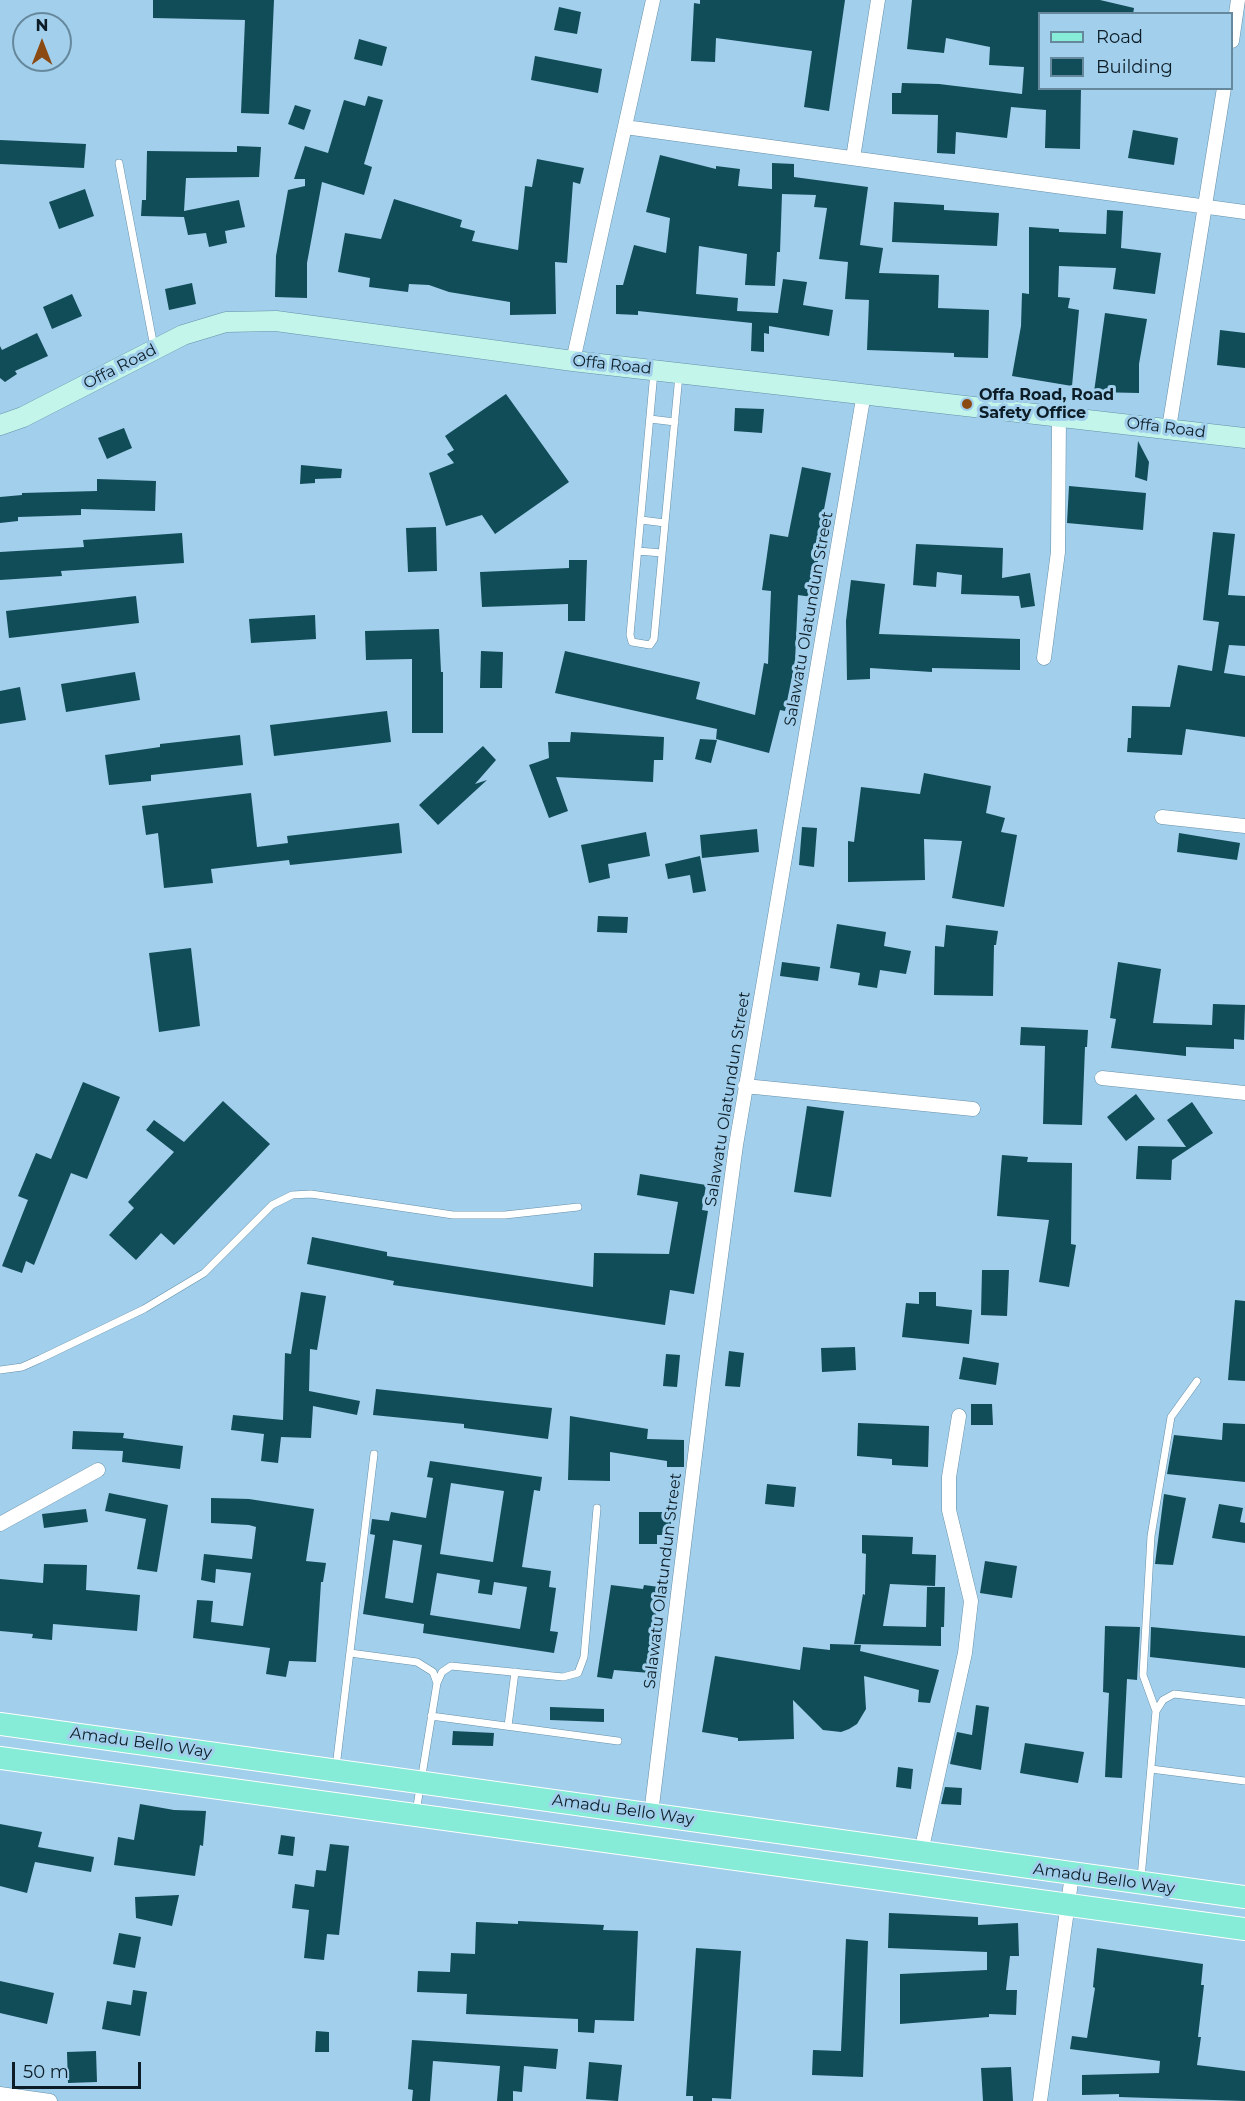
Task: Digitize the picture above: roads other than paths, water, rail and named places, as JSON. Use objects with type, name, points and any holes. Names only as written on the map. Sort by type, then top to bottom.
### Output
[{"type":"main road","name":"Amadu Bello Way","points":[[0,1724],[336,1769],[1072,1875],[1245,1897]]},
{"type":"main road","name":"Amadu Bello Way","points":[[0,1758],[1245,1929]]},
{"type":"street","points":[[573,361],[653,0]]},
{"type":"street","points":[[853,158],[878,0]]},
{"type":"street","points":[[1233,34],[1238,0]]},
{"type":"street","points":[[1169,428],[1224,90]]},
{"type":"street","points":[[625,127],[1245,212]]},
{"type":"street","name":"Offa Road","points":[[0,425],[22,417],[183,335],[226,322],[276,321],[573,361],[1245,438]]},
{"type":"street","name":"Salawatu Olatundun Street","points":[[651,1814],[705,1374],[745,1086],[864,393]]},
{"type":"street","points":[[1044,658],[1058,552],[1059,415]]},
{"type":"street","points":[[1162,817],[1245,826]]},
{"type":"street","points":[[1102,1078],[1245,1093]]},
{"type":"street","points":[[745,1086],[973,1109]]},
{"type":"street","points":[[921,1852],[965,1653],[971,1601],[949,1510],[949,1477],[959,1416]]},
{"type":"street","points":[[0,1524],[98,1470]]},
{"type":"street","points":[[1040,2101],[1072,1875]]},
{"type":"street","points":[[0,2094],[50,2101]]},
{"type":"lane","points":[[119,163],[154,350]]},
{"type":"lane","points":[[654,370],[630,635],[632,642],[650,645],[654,639],[680,372]]},
{"type":"lane","points":[[650,419],[675,422]]},
{"type":"lane","points":[[641,520],[665,523]]},
{"type":"lane","points":[[638,551],[662,553]]},
{"type":"lane","points":[[0,1370],[22,1367],[144,1309],[204,1273],[272,1204],[292,1195],[311,1194],[453,1215],[505,1215],[578,1207]]},
{"type":"lane","points":[[1141,1884],[1156,1712],[1143,1675],[1151,1536],[1171,1416],[1197,1381]]},
{"type":"lane","points":[[336,1769],[374,1454]]},
{"type":"lane","points":[[416,1814],[437,1683],[442,1672],[451,1666],[563,1677],[578,1673],[584,1657],[597,1508]]},
{"type":"lane","points":[[350,1653],[417,1662],[433,1672],[437,1683]]},
{"type":"lane","points":[[508,1726],[515,1672]]},
{"type":"lane","points":[[1156,1712],[1163,1700],[1174,1694],[1245,1702]]},
{"type":"lane","points":[[431,1716],[618,1741]]},
{"type":"lane","points":[[1151,1769],[1245,1781]]},
{"type":"place","name":"Offa Road, Road Safety Office","points":[[967,404]]}]
